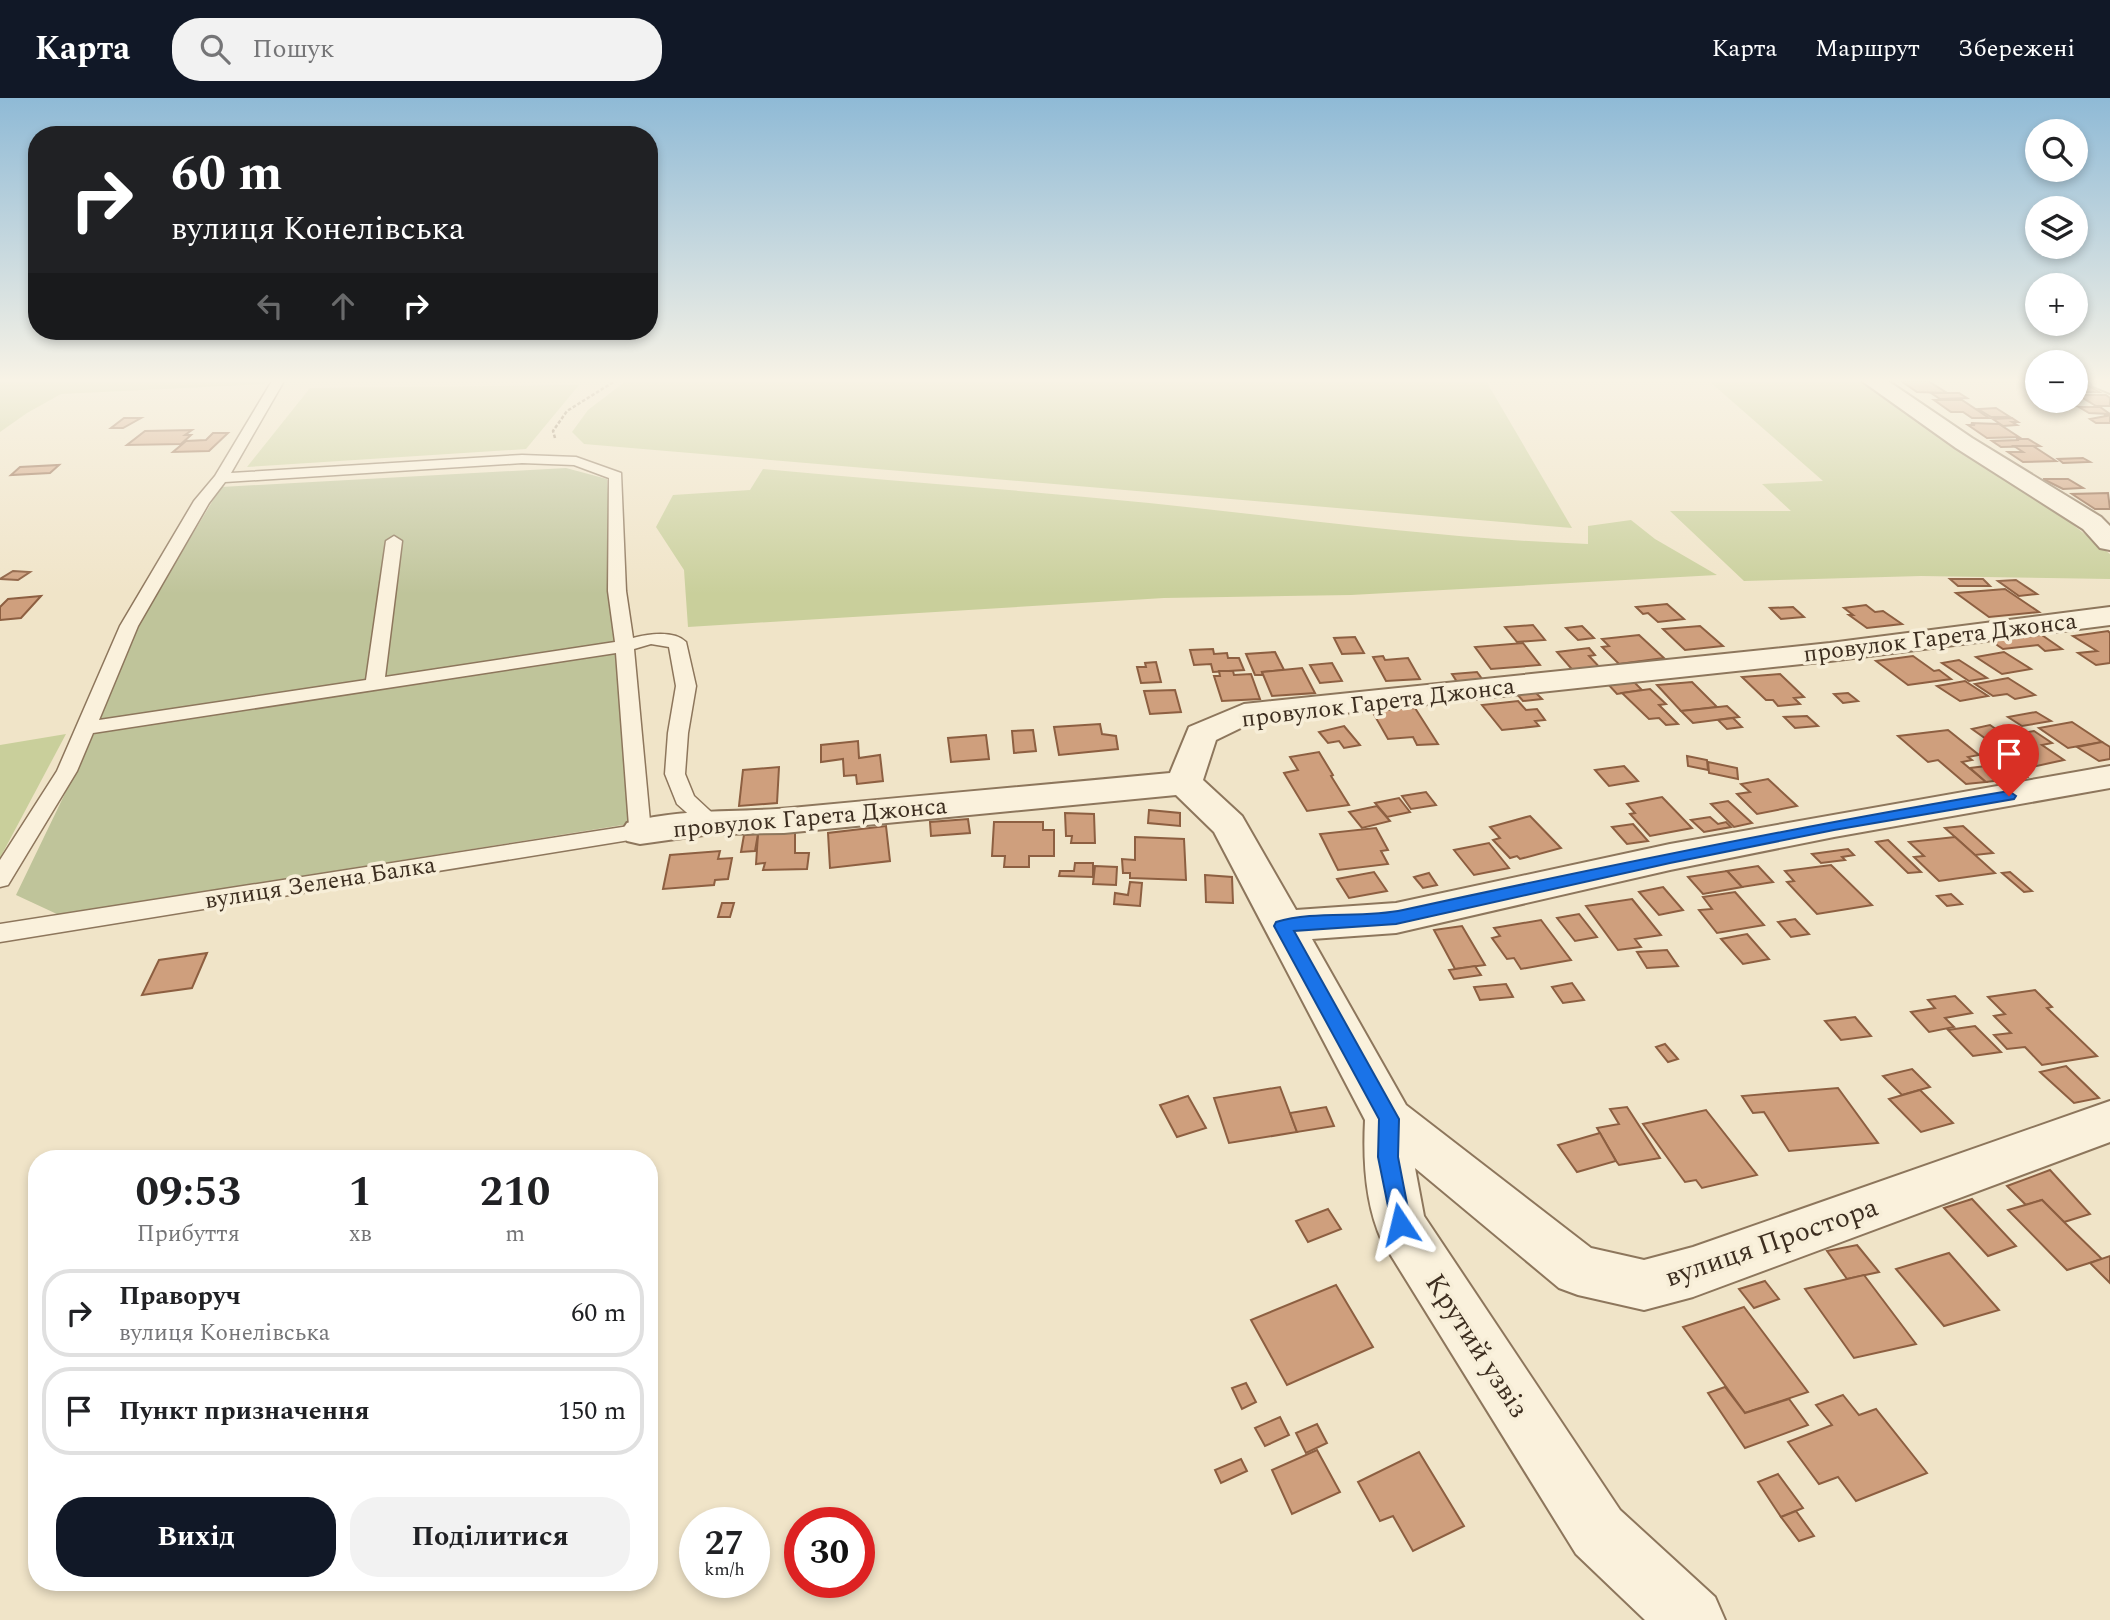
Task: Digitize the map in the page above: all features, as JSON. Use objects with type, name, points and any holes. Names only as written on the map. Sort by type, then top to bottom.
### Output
[{"type":"street","points":[[1979,452],[2104,529]]},
{"type":"street","name":"провулок Гарета Джонса","points":[[640,832],[711,822],[784,821],[1184,783],[1201,734],[1244,714],[1829,652],[2110,616]]},
{"type":"street","points":[[1282,926],[1396,918],[1670,857],[2110,776]]},
{"type":"street","points":[[1184,783],[1229,825],[1389,1119]]},
{"type":"street","name":"вулиця Простора","points":[[1389,1119],[1578,1270],[1644,1285],[1693,1272],[2110,1121]]},
{"type":"street","name":"Крутий узвіз","points":[[1389,1119],[1388,1157],[1400,1224],[1598,1532],[1680,1612]]},
{"type":"lane","points":[[0,879],[67,771],[129,626],[202,501],[236,452]]},
{"type":"lane","points":[[220,478],[522,459],[576,461],[616,476],[617,591],[625,646],[640,832]]},
{"type":"lane","points":[[375,683],[394,541]]},
{"type":"lane","points":[[87,728],[625,646],[651,639],[677,642],[686,686],[678,733],[676,774],[685,799],[711,822]]},
{"type":"lane","name":"вулиця Зелена Балка","points":[[0,933],[640,832]]},
{"type":"path","points":[[563,452],[576,461]]},
{"type":"green space","points":[[259,452],[479,452],[247,467]]},
{"type":"green space","points":[[678,452],[1528,452],[1572,528]]},
{"type":"green space","points":[[1790,452],[1971,452],[2044,502],[2110,554],[2110,579],[1921,576],[1744,581],[1670,511],[1791,511],[1762,484],[1823,481]]},
{"type":"green space","points":[[566,468],[607,479],[629,824],[59,915],[16,895],[99,723],[139,623],[221,487]]},
{"type":"green space","points":[[763,469],[1101,498],[1423,533],[1533,541],[1588,544],[1588,526],[1631,520],[1655,539],[1717,575],[1351,595],[1164,598],[688,627],[684,570],[656,527],[673,495],[750,490]]},
{"type":"green space","points":[[66,734],[0,858],[0,745]]},
{"type":"building","points":[[2008,452],[2042,452],[2056,461],[2023,462]]},
{"type":"building","points":[[2083,458],[2090,462],[2063,463],[2058,459]]},
{"type":"building","points":[[59,465],[50,473],[11,475],[20,467]]},
{"type":"building","points":[[2043,479],[2068,479],[2083,488],[2063,489]]},
{"type":"building","points":[[2108,493],[2110,509],[2095,509],[2072,494]]},
{"type":"building","points":[[13,571],[30,572],[18,580],[0,579]]},
{"type":"building","points":[[1950,579],[1983,579],[1990,586],[1958,586]]},
{"type":"building","points":[[2016,580],[2037,594],[2019,596],[1998,581]]},
{"type":"building","points":[[2005,589],[2039,612],[1989,617],[1956,593]]},
{"type":"building","points":[[41,596],[21,618],[0,620],[0,607],[8,599]]},
{"type":"building","points":[[1667,604],[1684,619],[1658,622],[1636,607]]},
{"type":"building","points":[[1866,605],[1875,612],[1883,611],[1902,624],[1867,628],[1844,608]]},
{"type":"building","points":[[1793,607],[1804,617],[1781,619],[1770,608]]},
{"type":"building","points":[[1533,625],[1545,640],[1517,642],[1505,627]]},
{"type":"building","points":[[1582,626],[1594,638],[1578,640],[1566,628]]},
{"type":"building","points":[[1700,626],[1723,646],[1685,650],[1663,629]]},
{"type":"building","points":[[2108,631],[2110,663],[2096,665],[2078,653],[2097,651],[2073,636]]},
{"type":"building","points":[[2039,633],[2062,649],[2045,651],[2038,645],[2003,649],[1988,639]]},
{"type":"building","points":[[1639,635],[1664,658],[1619,664],[1602,647],[1609,646],[1602,639]]},
{"type":"building","points":[[1355,637],[1364,653],[1342,654],[1334,638]]},
{"type":"building","points":[[1523,643],[1540,665],[1491,669],[1475,647]]},
{"type":"building","points":[[1589,648],[1595,655],[1589,656],[1603,671],[1576,674],[1557,652]]},
{"type":"building","points":[[1213,649],[1214,654],[1227,653],[1228,658],[1239,658],[1244,670],[1213,672],[1211,664],[1194,665],[1190,650]]},
{"type":"building","points":[[1275,652],[1284,670],[1255,675],[1246,654]]},
{"type":"building","points":[[2004,652],[2031,669],[2002,674],[1976,657]]},
{"type":"building","points":[[1383,656],[1385,660],[1408,658],[1420,679],[1386,681],[1373,657]]},
{"type":"building","points":[[1913,656],[1951,679],[1908,685],[1876,661]]},
{"type":"building","points":[[1959,660],[1987,678],[1969,681],[1942,663]]},
{"type":"building","points":[[1156,662],[1161,682],[1141,683],[1137,667],[1146,667],[1145,663]]},
{"type":"building","points":[[1332,663],[1342,681],[1320,683],[1310,665]]},
{"type":"building","points":[[1302,668],[1315,693],[1272,696],[1262,672]]},
{"type":"building","points":[[1219,671],[1233,671],[1234,675],[1251,674],[1260,699],[1222,701],[1214,676],[1220,676]]},
{"type":"building","points":[[1477,672],[1485,683],[1459,685],[1452,674]]},
{"type":"building","points":[[1780,674],[1804,697],[1794,698],[1800,704],[1778,706],[1773,700],[1766,700],[1742,677]]},
{"type":"building","points":[[2008,678],[2035,695],[2015,699],[2007,694],[1993,696],[1975,684]]},
{"type":"building","points":[[1632,680],[1642,690],[1617,694],[1607,683]]},
{"type":"building","points":[[1965,681],[1988,696],[1960,701],[1937,686]]},
{"type":"building","points":[[1692,682],[1717,707],[1681,711],[1657,685]]},
{"type":"building","points":[[1650,689],[1666,704],[1659,705],[1678,724],[1666,725],[1659,718],[1649,719],[1622,693]]},
{"type":"building","points":[[1175,690],[1181,712],[1150,714],[1144,691]]},
{"type":"building","points":[[1534,691],[1542,699],[1523,701],[1516,693]]},
{"type":"building","points":[[1848,693],[1858,701],[1843,703],[1834,694]]},
{"type":"building","points":[[1518,701],[1526,710],[1537,709],[1545,720],[1535,721],[1539,726],[1502,730],[1482,705]]},
{"type":"building","points":[[1727,706],[1739,717],[1693,723],[1681,711]]},
{"type":"building","points":[[1415,708],[1438,744],[1417,745],[1413,737],[1388,739],[1372,711]]},
{"type":"building","points":[[2036,712],[2051,721],[2022,726],[2008,717]]},
{"type":"building","points":[[1807,716],[1818,726],[1795,728],[1784,717]]},
{"type":"building","points":[[1733,718],[1742,727],[1727,729],[1718,720]]},
{"type":"building","points":[[2072,722],[2102,742],[2068,748],[2039,728]]},
{"type":"building","points":[[1100,724],[1102,734],[1116,736],[1118,749],[1059,755],[1054,727]]},
{"type":"building","points":[[1990,725],[2006,736],[2034,731],[2052,743],[2042,745],[2064,760],[2027,768],[1972,729]]},
{"type":"building","points":[[1344,726],[1360,745],[1344,748],[1339,741],[1328,743],[1319,732]]},
{"type":"building","points":[[1033,730],[1036,751],[1014,753],[1012,731]]},
{"type":"building","points":[[1948,730],[1979,755],[1968,757],[1972,760],[1962,762],[1986,782],[1966,784],[1938,760],[1928,762],[1898,736]]},
{"type":"building","points":[[986,735],[989,759],[951,762],[948,738]]},
{"type":"building","points":[[858,741],[859,758],[880,755],[883,781],[857,784],[856,775],[844,776],[843,759],[821,762],[821,745]]},
{"type":"building","points":[[2102,742],[2110,747],[2110,759],[2099,761],[2077,747]]},
{"type":"building","points":[[1319,752],[1349,805],[1307,811],[1284,773],[1298,770],[1290,757]]},
{"type":"building","points":[[1687,756],[1707,760],[1708,770],[1688,766]]},
{"type":"building","points":[[1708,762],[1737,768],[1738,779],[1709,773]]},
{"type":"building","points":[[2010,763],[2027,777],[1986,782],[1970,768]]},
{"type":"building","points":[[1624,766],[1638,781],[1609,786],[1595,770]]},
{"type":"building","points":[[779,767],[777,803],[739,806],[743,770]]},
{"type":"building","points":[[1768,779],[1797,806],[1757,814],[1737,794],[1750,792],[1741,784]]},
{"type":"building","points":[[1426,792],[1436,805],[1411,809],[1402,796]]},
{"type":"building","points":[[1662,797],[1692,828],[1650,836],[1630,814],[1635,813],[1627,804]]},
{"type":"building","points":[[1399,798],[1410,812],[1387,817],[1375,803]]},
{"type":"building","points":[[1728,801],[1752,823],[1734,827],[1711,804]]},
{"type":"building","points":[[1377,806],[1390,821],[1362,828],[1349,812]]},
{"type":"building","points":[[1149,810],[1180,813],[1180,826],[1148,823]]},
{"type":"building","points":[[1065,813],[1094,814],[1095,843],[1071,843],[1072,836],[1066,836]]},
{"type":"building","points":[[1530,816],[1561,848],[1520,859],[1517,856],[1510,858],[1493,840],[1500,838],[1490,827]]},
{"type":"building","points":[[1710,817],[1718,824],[1726,822],[1731,827],[1704,832],[1691,820]]},
{"type":"building","points":[[968,819],[970,833],[931,836],[930,822]]},
{"type":"building","points":[[994,822],[1043,822],[1043,830],[1054,830],[1054,856],[1029,856],[1029,867],[1004,867],[1005,856],[992,856]]},
{"type":"building","points":[[1633,824],[1648,841],[1627,844],[1612,827]]},
{"type":"building","points":[[886,826],[890,861],[830,868],[828,833]]},
{"type":"building","points":[[1963,826],[1993,853],[1975,855],[1945,828]]},
{"type":"building","points":[[1376,828],[1388,850],[1381,851],[1388,864],[1338,870],[1320,834]]},
{"type":"building","points":[[795,831],[795,853],[809,853],[807,869],[763,870],[765,863],[756,864],[758,834]]},
{"type":"building","points":[[758,834],[755,851],[741,852],[744,835]]},
{"type":"building","points":[[1135,837],[1184,839],[1186,880],[1130,878],[1130,873],[1123,873],[1122,859],[1135,860]]},
{"type":"building","points":[[1955,837],[1995,873],[1939,881],[1914,857],[1924,856],[1909,842]]},
{"type":"building","points":[[1888,840],[1921,872],[1908,873],[1876,842]]},
{"type":"building","points":[[1489,843],[1509,868],[1474,875],[1454,850]]},
{"type":"building","points":[[1848,849],[1854,855],[1842,857],[1845,860],[1821,863],[1812,854]]},
{"type":"building","points":[[720,851],[718,859],[732,858],[728,879],[715,880],[714,885],[663,889],[670,855]]},
{"type":"building","points":[[1075,863],[1093,863],[1093,877],[1059,876],[1060,871],[1074,871]]},
{"type":"building","points":[[1831,865],[1872,905],[1817,914],[1787,882],[1794,881],[1785,871]]},
{"type":"building","points":[[1095,866],[1117,867],[1116,885],[1093,884]]},
{"type":"building","points":[[1758,866],[1773,882],[1742,887],[1727,871]]},
{"type":"building","points":[[1727,871],[1742,887],[1703,894],[1688,877]]},
{"type":"building","points":[[1374,872],[1387,891],[1349,898],[1337,879]]},
{"type":"building","points":[[2010,872],[2032,891],[2024,892],[2002,873]]},
{"type":"building","points":[[1429,873],[1437,885],[1423,888],[1414,877]]},
{"type":"building","points":[[1205,875],[1232,877],[1233,903],[1206,902]]},
{"type":"building","points":[[1130,882],[1142,883],[1140,906],[1114,904],[1115,893],[1128,895]]},
{"type":"building","points":[[1663,887],[1683,910],[1659,915],[1639,892]]},
{"type":"building","points":[[1735,892],[1764,925],[1717,933],[1699,910],[1712,909],[1703,897]]},
{"type":"building","points":[[1951,894],[1962,904],[1947,906],[1937,896]]},
{"type":"building","points":[[1632,899],[1661,935],[1635,939],[1641,947],[1618,950],[1586,906]]},
{"type":"building","points":[[722,903],[734,903],[730,917],[718,917]]},
{"type":"building","points":[[1579,914],[1597,937],[1575,941],[1557,918]]},
{"type":"building","points":[[1795,919],[1809,934],[1791,937],[1778,922]]},
{"type":"building","points":[[1541,920],[1571,960],[1521,969],[1514,958],[1507,959],[1492,938],[1500,936],[1494,928]]},
{"type":"building","points":[[1462,926],[1485,965],[1455,969],[1434,930]]},
{"type":"building","points":[[1747,934],[1769,959],[1743,964],[1721,939]]},
{"type":"building","points":[[1667,950],[1678,966],[1647,968],[1637,952]]},
{"type":"building","points":[[207,953],[192,988],[142,995],[159,960]]},
{"type":"building","points":[[1475,966],[1481,975],[1454,979],[1449,970]]},
{"type":"building","points":[[1572,983],[1584,1000],[1563,1003],[1552,987]]},
{"type":"building","points":[[1506,984],[1513,997],[1480,1000],[1474,987]]},
{"type":"building","points":[[2035,990],[2052,1007],[2047,1008],[2097,1056],[2042,1065],[2025,1047],[2007,1049],[1994,1035],[2011,1033],[1994,1016],[2005,1014],[1988,997]]},
{"type":"building","points":[[1955,996],[1972,1013],[1945,1018],[1954,1027],[1929,1032],[1911,1012],[1935,1008],[1928,1000]]},
{"type":"building","points":[[1855,1017],[1871,1036],[1841,1040],[1825,1021]]},
{"type":"building","points":[[1975,1026],[2001,1052],[1973,1056],[1948,1030]]},
{"type":"building","points":[[1665,1044],[1678,1059],[1668,1062],[1656,1047]]},
{"type":"building","points":[[2066,1066],[2099,1098],[2074,1103],[2040,1072]]},
{"type":"building","points":[[1912,1069],[1930,1087],[1902,1095],[1883,1076]]},
{"type":"building","points":[[1280,1087],[1297,1132],[1229,1143],[1214,1098]]},
{"type":"building","points":[[1838,1088],[1878,1143],[1789,1151],[1764,1112],[1753,1113],[1742,1096]]},
{"type":"building","points":[[1920,1090],[1953,1123],[1921,1132],[1889,1099]]},
{"type":"building","points":[[1188,1096],[1206,1128],[1177,1137],[1160,1105]]},
{"type":"building","points":[[1326,1107],[1334,1126],[1297,1132],[1290,1113]]},
{"type":"building","points":[[1627,1107],[1660,1158],[1619,1165],[1616,1161],[1597,1128],[1619,1124],[1610,1109]]},
{"type":"building","points":[[1706,1110],[1757,1175],[1702,1188],[1696,1180],[1685,1182],[1643,1124]]},
{"type":"building","points":[[1600,1133],[1616,1161],[1577,1172],[1558,1145]]},
{"type":"building","points":[[2050,1170],[2090,1214],[2064,1222],[2042,1200],[2026,1205],[2007,1186]]},
{"type":"building","points":[[1972,1199],[2016,1246],[1988,1256],[1944,1208]]},
{"type":"building","points":[[2042,1200],[2102,1259],[2067,1270],[2008,1210]]},
{"type":"building","points":[[1328,1209],[1341,1229],[1308,1242],[1296,1221]]},
{"type":"building","points":[[1857,1245],[1879,1272],[1847,1279],[1827,1251]]},
{"type":"building","points":[[1949,1253],[1999,1310],[1944,1326],[1896,1269]]},
{"type":"building","points":[[2110,1256],[2110,1283],[2090,1263]]},
{"type":"building","points":[[1864,1275],[1916,1344],[1854,1358],[1805,1289]]},
{"type":"building","points":[[1765,1281],[1779,1299],[1754,1308],[1739,1289]]},
{"type":"building","points":[[1336,1285],[1373,1347],[1287,1385],[1251,1320]]},
{"type":"building","points":[[1744,1307],[1808,1392],[1745,1413],[1683,1327]]},
{"type":"building","points":[[1246,1383],[1256,1402],[1242,1409],[1232,1388]]},
{"type":"building","points":[[1725,1387],[1745,1413],[1789,1399],[1808,1425],[1745,1448],[1708,1393]]},
{"type":"building","points":[[1843,1395],[1859,1415],[1876,1409],[1927,1473],[1856,1501],[1838,1477],[1819,1484],[1788,1442],[1832,1425],[1816,1405]]},
{"type":"building","points":[[1280,1417],[1289,1435],[1265,1446],[1255,1428]]},
{"type":"building","points":[[1317,1424],[1327,1443],[1306,1453],[1296,1433]]},
{"type":"building","points":[[1317,1450],[1340,1492],[1292,1514],[1272,1470]]},
{"type":"building","points":[[1419,1452],[1464,1526],[1413,1551],[1393,1516],[1380,1521],[1358,1482]]},
{"type":"building","points":[[1241,1459],[1247,1471],[1221,1483],[1215,1470]]},
{"type":"building","points":[[1778,1474],[1803,1508],[1781,1517],[1758,1482]]},
{"type":"building","points":[[1796,1511],[1814,1536],[1799,1541],[1781,1517]]},
{"type":"route","points":[[1400,1224],[1388,1157],[1389,1119],[1282,926],[1396,918],[1670,857],[1834,825],[2009,796]]}]
